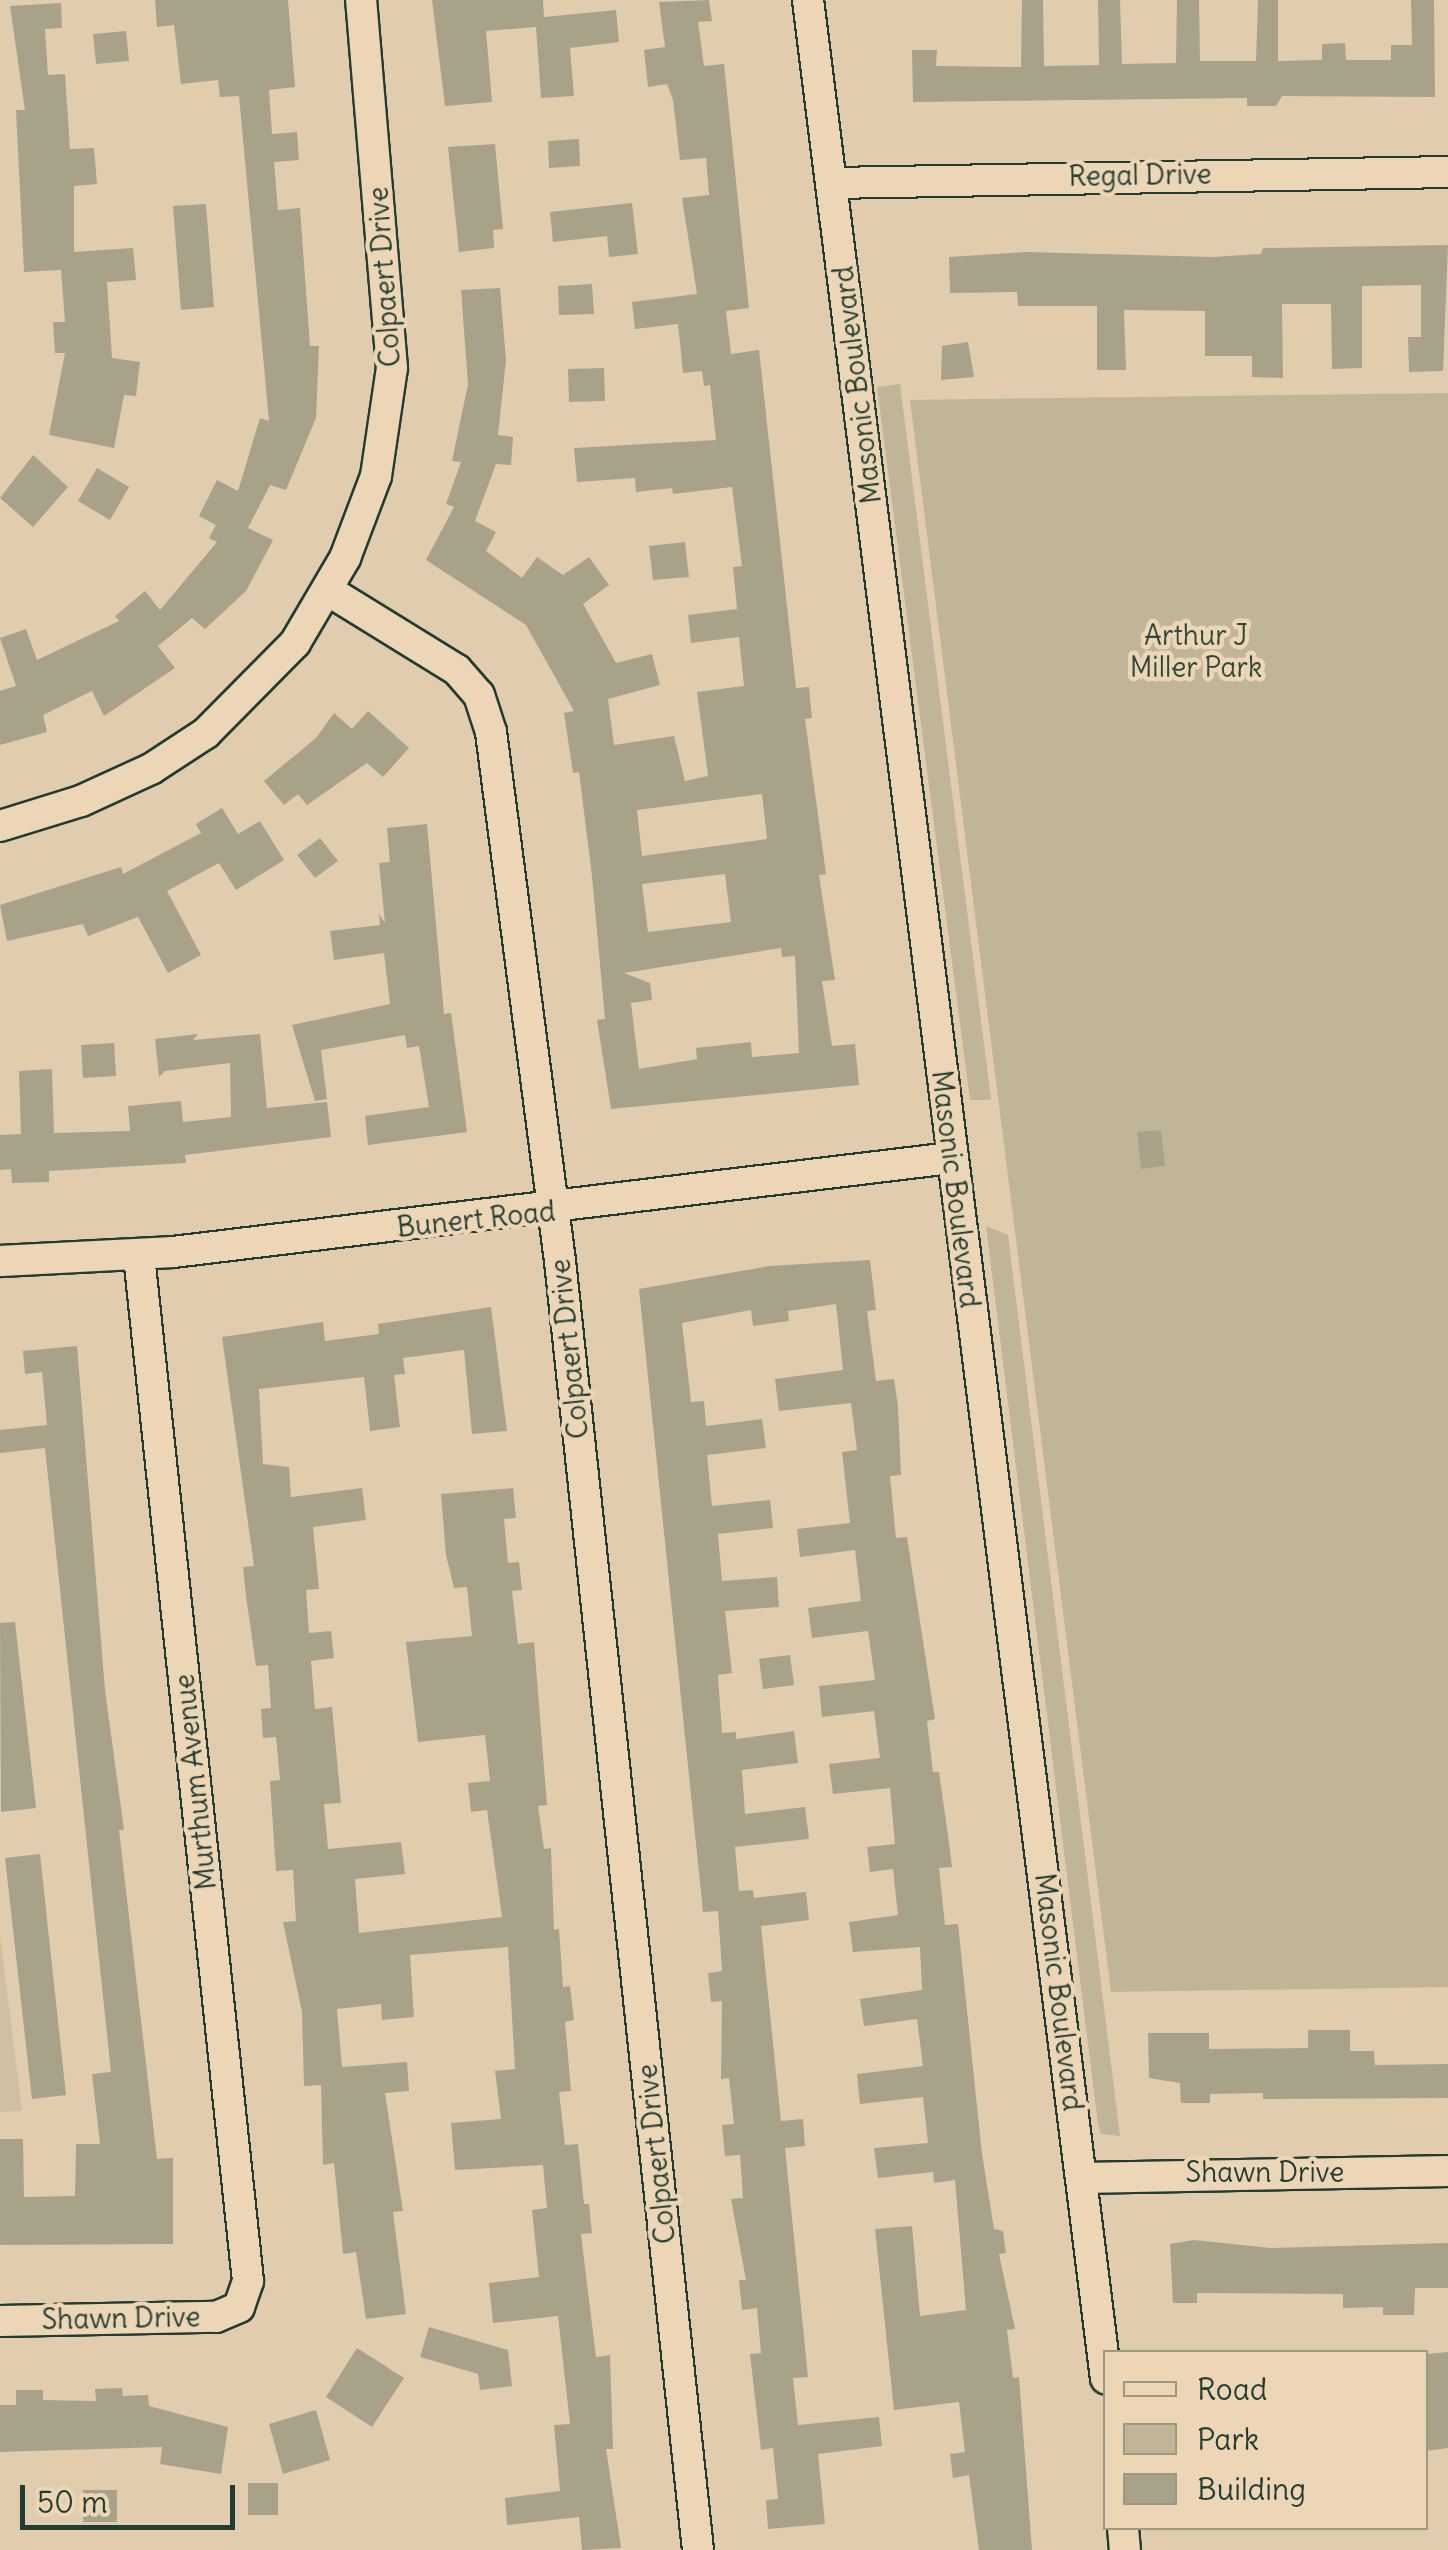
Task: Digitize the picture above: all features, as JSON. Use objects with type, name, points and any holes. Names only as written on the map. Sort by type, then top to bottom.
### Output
[{"type":"street","name":"Colpaert Drive","points":[[361,0],[392,368],[376,476],[328,591],[432,652],[480,694],[501,785],[553,1211],[698,2550]]},
{"type":"street","name":"Masonic Boulevard","points":[[808,0],[1103,2352]]},
{"type":"street","name":"Regal Drive","points":[[832,183],[1448,172]]},
{"type":"street","points":[[0,826],[81,801],[152,769],[206,733],[295,643],[328,591]]},
{"type":"street","name":"Bunert Road","points":[[0,1261],[139,1256],[553,1211],[951,1158]]},
{"type":"street","name":"Murthum Avenue","points":[[139,1256],[248,2281],[239,2306]]},
{"type":"street","name":"Shawn Drive","points":[[1083,2178],[1448,2171]]},
{"type":"street","name":"Shawn Drive","points":[[0,2321],[216,2317],[239,2306]]},
{"type":"shaded area","points":[[0,1936],[22,2111],[0,2112]]},
{"type":"green space","points":[[900,384],[991,1099],[985,1100],[970,1100],[877,387]]},
{"type":"green space","name":"Arthur J Miller Park","points":[[1448,393],[1448,1987],[1111,1992],[910,400]]},
{"type":"green space","points":[[986,1226],[1008,1235],[1120,2136],[1101,2134],[1098,2124]]},
{"type":"building","points":[[155,0],[288,0],[295,87],[269,90],[272,134],[297,132],[299,160],[274,162],[278,210],[300,208],[310,346],[319,346],[316,418],[286,490],[270,485],[248,528],[273,540],[246,591],[205,629],[192,618],[158,646],[175,668],[104,716],[92,691],[43,715],[47,732],[0,745],[0,691],[16,686],[0,638],[26,629],[37,660],[119,621],[115,616],[145,591],[160,610],[217,542],[209,538],[216,525],[199,516],[217,480],[238,491],[260,418],[269,421],[239,96],[220,97],[218,80],[181,84],[174,25],[157,27]]},
{"type":"building","points":[[432,0],[543,0],[544,17],[616,10],[619,42],[570,48],[574,96],[541,98],[536,27],[486,31],[492,102],[445,106]]},
{"type":"building","points":[[709,0],[712,21],[698,22],[704,66],[724,64],[749,308],[726,311],[731,354],[759,350],[796,688],[809,687],[812,718],[805,719],[826,874],[819,875],[835,980],[822,981],[832,1046],[855,1044],[859,1085],[611,1109],[597,1020],[605,1019],[592,876],[579,772],[573,773],[564,713],[574,711],[526,625],[426,560],[454,507],[446,504],[461,462],[452,461],[468,384],[461,290],[500,288],[506,360],[498,435],[513,437],[511,465],[496,464],[475,521],[496,532],[486,551],[522,578],[537,557],[563,575],[589,557],[609,585],[583,604],[616,663],[652,654],[660,685],[608,699],[614,745],[674,736],[685,781],[708,776],[697,692],[744,686],[739,637],[691,643],[688,615],[737,609],[733,567],[742,566],[732,487],[673,494],[672,488],[636,492],[635,478],[577,482],[574,448],[716,440],[710,385],[704,386],[702,371],[683,373],[678,324],[635,329],[632,302],[697,294],[682,198],[709,195],[706,158],[680,160],[673,100],[667,84],[648,87],[644,50],[665,47],[659,2]],"holes":[[[762,794],[767,839],[642,856],[637,810]],[[725,874],[731,922],[648,932],[642,884]],[[781,948],[782,957],[795,956],[799,1053],[752,1057],[751,1042],[696,1048],[697,1059],[639,1069],[631,1003],[652,1000],[650,983],[624,973]]]},
{"type":"building","points":[[1022,0],[1043,0],[1044,66],[1099,65],[1098,0],[1120,0],[1122,64],[1176,63],[1177,0],[1199,0],[1200,61],[1256,61],[1258,0],[1278,0],[1278,61],[1322,60],[1322,44],[1345,43],[1346,60],[1391,60],[1391,45],[1412,45],[1411,0],[1434,0],[1435,97],[1282,96],[1276,106],[1247,106],[1247,98],[913,102],[912,50],[937,50],[936,66],[1021,67]]},
{"type":"building","points":[[61,3],[62,28],[45,29],[48,75],[65,74],[70,149],[94,148],[97,184],[74,186],[74,252],[133,248],[136,280],[107,282],[112,358],[140,362],[136,396],[124,395],[114,448],[49,435],[65,353],[55,353],[53,322],[65,322],[61,270],[24,272],[16,110],[25,110],[10,6]]},
{"type":"building","points":[[126,31],[129,61],[96,64],[93,34]]},
{"type":"building","points":[[579,139],[580,166],[549,168],[548,141]]},
{"type":"building","points":[[495,144],[503,229],[493,230],[494,248],[459,252],[448,147]]},
{"type":"building","points":[[632,203],[638,254],[609,257],[607,236],[553,242],[550,212]]},
{"type":"building","points":[[206,204],[214,307],[181,310],[173,206]]},
{"type":"building","points":[[1448,245],[1443,371],[1409,372],[1408,337],[1421,337],[1421,285],[1362,286],[1362,368],[1332,369],[1331,304],[1282,304],[1283,378],[1252,377],[1252,356],[1205,356],[1205,311],[1124,310],[1126,370],[1097,370],[1097,306],[1018,306],[1017,292],[950,293],[949,257],[1026,252],[1213,257],[1261,254],[1263,248]]},
{"type":"building","points":[[592,284],[594,314],[559,315],[558,286]]},
{"type":"building","points":[[968,342],[974,377],[941,380],[942,346]]},
{"type":"building","points":[[604,368],[605,401],[569,402],[568,369]]},
{"type":"building","points":[[33,455],[68,487],[33,527],[0,498]]},
{"type":"building","points":[[97,468],[129,487],[110,520],[78,501]]},
{"type":"building","points":[[685,542],[689,577],[653,580],[649,546]]},
{"type":"building","points":[[368,711],[409,748],[383,777],[367,763],[307,805],[298,794],[284,805],[264,781],[316,738],[334,713],[352,729]]},
{"type":"building","points":[[222,808],[238,834],[260,821],[284,860],[236,890],[219,863],[167,891],[201,955],[168,973],[138,917],[88,936],[83,924],[7,941],[0,905],[121,867],[123,874],[201,833],[196,824]]},
{"type":"building","points":[[427,824],[444,1014],[451,1013],[467,1132],[368,1145],[365,1116],[429,1107],[419,1046],[407,1048],[405,1035],[321,1050],[327,1099],[315,1101],[292,1025],[390,1004],[384,953],[334,960],[330,931],[380,925],[379,914],[385,923],[379,863],[390,862],[387,828]]},
{"type":"building","points":[[320,838],[338,861],[315,878],[297,855]]},
{"type":"building","points":[[198,1034],[193,1040],[260,1034],[267,1108],[327,1102],[331,1137],[185,1155],[186,1163],[49,1171],[49,1182],[12,1183],[11,1169],[0,1170],[0,1135],[21,1134],[19,1071],[52,1069],[54,1133],[130,1131],[128,1106],[181,1101],[183,1122],[231,1117],[230,1063],[165,1071],[159,1077],[155,1039]]},
{"type":"building","points":[[114,1043],[116,1076],[83,1078],[81,1045]]},
{"type":"building","points":[[1161,1130],[1165,1166],[1141,1169],[1137,1132]]},
{"type":"building","points":[[870,1260],[876,1310],[867,1311],[876,1381],[894,1379],[898,1407],[901,1475],[890,1476],[896,1538],[907,1537],[935,1719],[927,1721],[933,1772],[939,1772],[952,1867],[939,1868],[945,1925],[958,1924],[982,2154],[994,2229],[1003,2231],[1006,2253],[999,2254],[1015,2329],[1007,2330],[1013,2378],[1019,2377],[1032,2550],[979,2550],[969,2475],[953,2478],[950,2454],[965,2452],[959,2402],[894,2410],[875,2229],[912,2226],[920,2316],[966,2310],[955,2180],[934,2183],[933,2172],[878,2178],[874,2148],[928,2143],[923,2097],[860,2104],[857,2074],[923,2066],[917,2019],[864,2026],[860,1999],[922,1990],[920,1947],[853,1952],[849,1922],[898,1915],[893,1869],[870,1872],[867,1847],[895,1844],[890,1788],[833,1794],[829,1764],[880,1758],[874,1711],[822,1717],[819,1686],[875,1680],[868,1631],[812,1638],[808,1608],[861,1601],[855,1550],[800,1557],[797,1529],[850,1523],[842,1452],[857,1450],[851,1403],[779,1411],[775,1379],[843,1370],[836,1304],[788,1311],[789,1321],[753,1326],[751,1310],[682,1323],[691,1402],[704,1401],[706,1426],[762,1419],[766,1448],[707,1455],[712,1506],[770,1500],[773,1528],[718,1534],[722,1581],[777,1577],[779,1607],[725,1611],[732,1673],[718,1675],[722,1733],[736,1732],[736,1739],[794,1731],[798,1763],[742,1770],[745,1814],[805,1807],[809,1839],[735,1847],[739,1891],[753,1890],[754,1898],[806,1892],[809,1920],[761,1926],[781,2121],[803,2119],[805,2146],[785,2148],[808,2377],[793,2378],[798,2425],[879,2417],[882,2446],[818,2454],[825,2524],[768,2529],[766,2500],[778,2499],[773,2448],[761,2450],[750,2354],[761,2353],[757,2308],[742,2310],[739,2280],[746,2280],[731,2199],[743,2198],[740,2155],[725,2156],[722,2125],[734,2124],[729,2078],[721,2079],[722,2001],[711,2002],[708,1973],[722,1971],[718,1911],[703,1912],[639,1289],[769,1266]]},
{"type":"building","points":[[491,1307],[507,1431],[472,1434],[464,1350],[403,1358],[405,1374],[394,1375],[400,1427],[370,1431],[364,1377],[259,1389],[263,1464],[289,1467],[291,1497],[362,1488],[366,1520],[313,1527],[319,1589],[306,1590],[309,1633],[331,1631],[334,1658],[311,1661],[315,1709],[332,1707],[341,1803],[324,1804],[328,1849],[401,1842],[405,1874],[355,1879],[359,1933],[502,1917],[487,1810],[471,1812],[468,1783],[490,1781],[485,1735],[418,1742],[406,1642],[472,1636],[467,1587],[454,1588],[446,1555],[441,1494],[513,1488],[516,1518],[504,1519],[508,1563],[519,1562],[522,1590],[512,1591],[518,1644],[534,1642],[547,1805],[538,1806],[544,1849],[551,1848],[554,1930],[559,1929],[563,1987],[570,1986],[574,2020],[565,2022],[571,2091],[559,2092],[565,2145],[578,2144],[584,2204],[589,2204],[592,2233],[581,2234],[596,2357],[610,2355],[613,2449],[606,2449],[621,2548],[582,2550],[579,2517],[507,2525],[505,2498],[560,2491],[554,2425],[570,2424],[558,2316],[493,2323],[489,2283],[539,2277],[532,2210],[547,2208],[543,2165],[455,2170],[451,2123],[501,2119],[495,2071],[515,2069],[508,1947],[410,1955],[414,2017],[382,2020],[381,2004],[337,2009],[342,2067],[407,2062],[409,2091],[385,2093],[403,2211],[393,2212],[406,2314],[366,2319],[356,2252],[343,2254],[334,2163],[323,2165],[321,2085],[304,2086],[302,2012],[283,1922],[296,1921],[293,1870],[276,1871],[270,1781],[280,1780],[276,1737],[263,1738],[261,1709],[271,1708],[268,1665],[256,1666],[246,1596],[243,1567],[254,1566],[222,1337],[323,1322],[325,1341],[379,1334],[378,1324]]},
{"type":"building","points":[[77,1346],[105,1690],[124,1830],[119,1830],[157,2159],[173,2158],[173,2244],[0,2245],[0,2139],[23,2139],[24,2197],[75,2196],[76,2144],[100,2144],[92,2074],[111,2072],[45,1448],[0,1453],[0,1430],[47,1425],[42,1372],[25,1374],[23,1351]]},
{"type":"building","points":[[15,1622],[36,1808],[1,1812],[0,1623]]},
{"type":"building","points":[[790,1655],[794,1685],[763,1689],[759,1659]]},
{"type":"building","points":[[40,1854],[66,2095],[32,2099],[5,1858]]},
{"type":"building","points":[[1308,2030],[1350,2030],[1350,2051],[1374,2051],[1375,2065],[1448,2064],[1448,2098],[1263,2099],[1263,2093],[1210,2094],[1210,2103],[1181,2103],[1180,2083],[1149,2078],[1148,2033],[1209,2033],[1209,2049],[1308,2048]]},
{"type":"building","points":[[1194,2240],[1271,2248],[1448,2243],[1448,2288],[1415,2288],[1414,2315],[1383,2315],[1383,2307],[1343,2308],[1343,2294],[1197,2293],[1197,2303],[1173,2303],[1170,2244]]},
{"type":"building","points":[[429,2327],[508,2350],[512,2386],[480,2390],[478,2374],[420,2357]]},
{"type":"building","points":[[357,2348],[404,2378],[372,2427],[326,2397]]},
{"type":"building","points":[[1448,2352],[1448,2448],[1428,2451],[1428,2354]]},
{"type":"building","points":[[122,2388],[123,2396],[148,2395],[149,2406],[228,2427],[221,2474],[160,2464],[162,2447],[0,2452],[0,2405],[16,2405],[16,2390],[43,2390],[43,2400],[96,2401],[95,2389]]},
{"type":"building","points":[[316,2410],[330,2460],[283,2474],[269,2424]]},
{"type":"building","points":[[248,2483],[278,2483],[278,2515],[248,2515]]},
{"type":"building","points":[[83,2490],[117,2490],[117,2522],[83,2522]]}]
